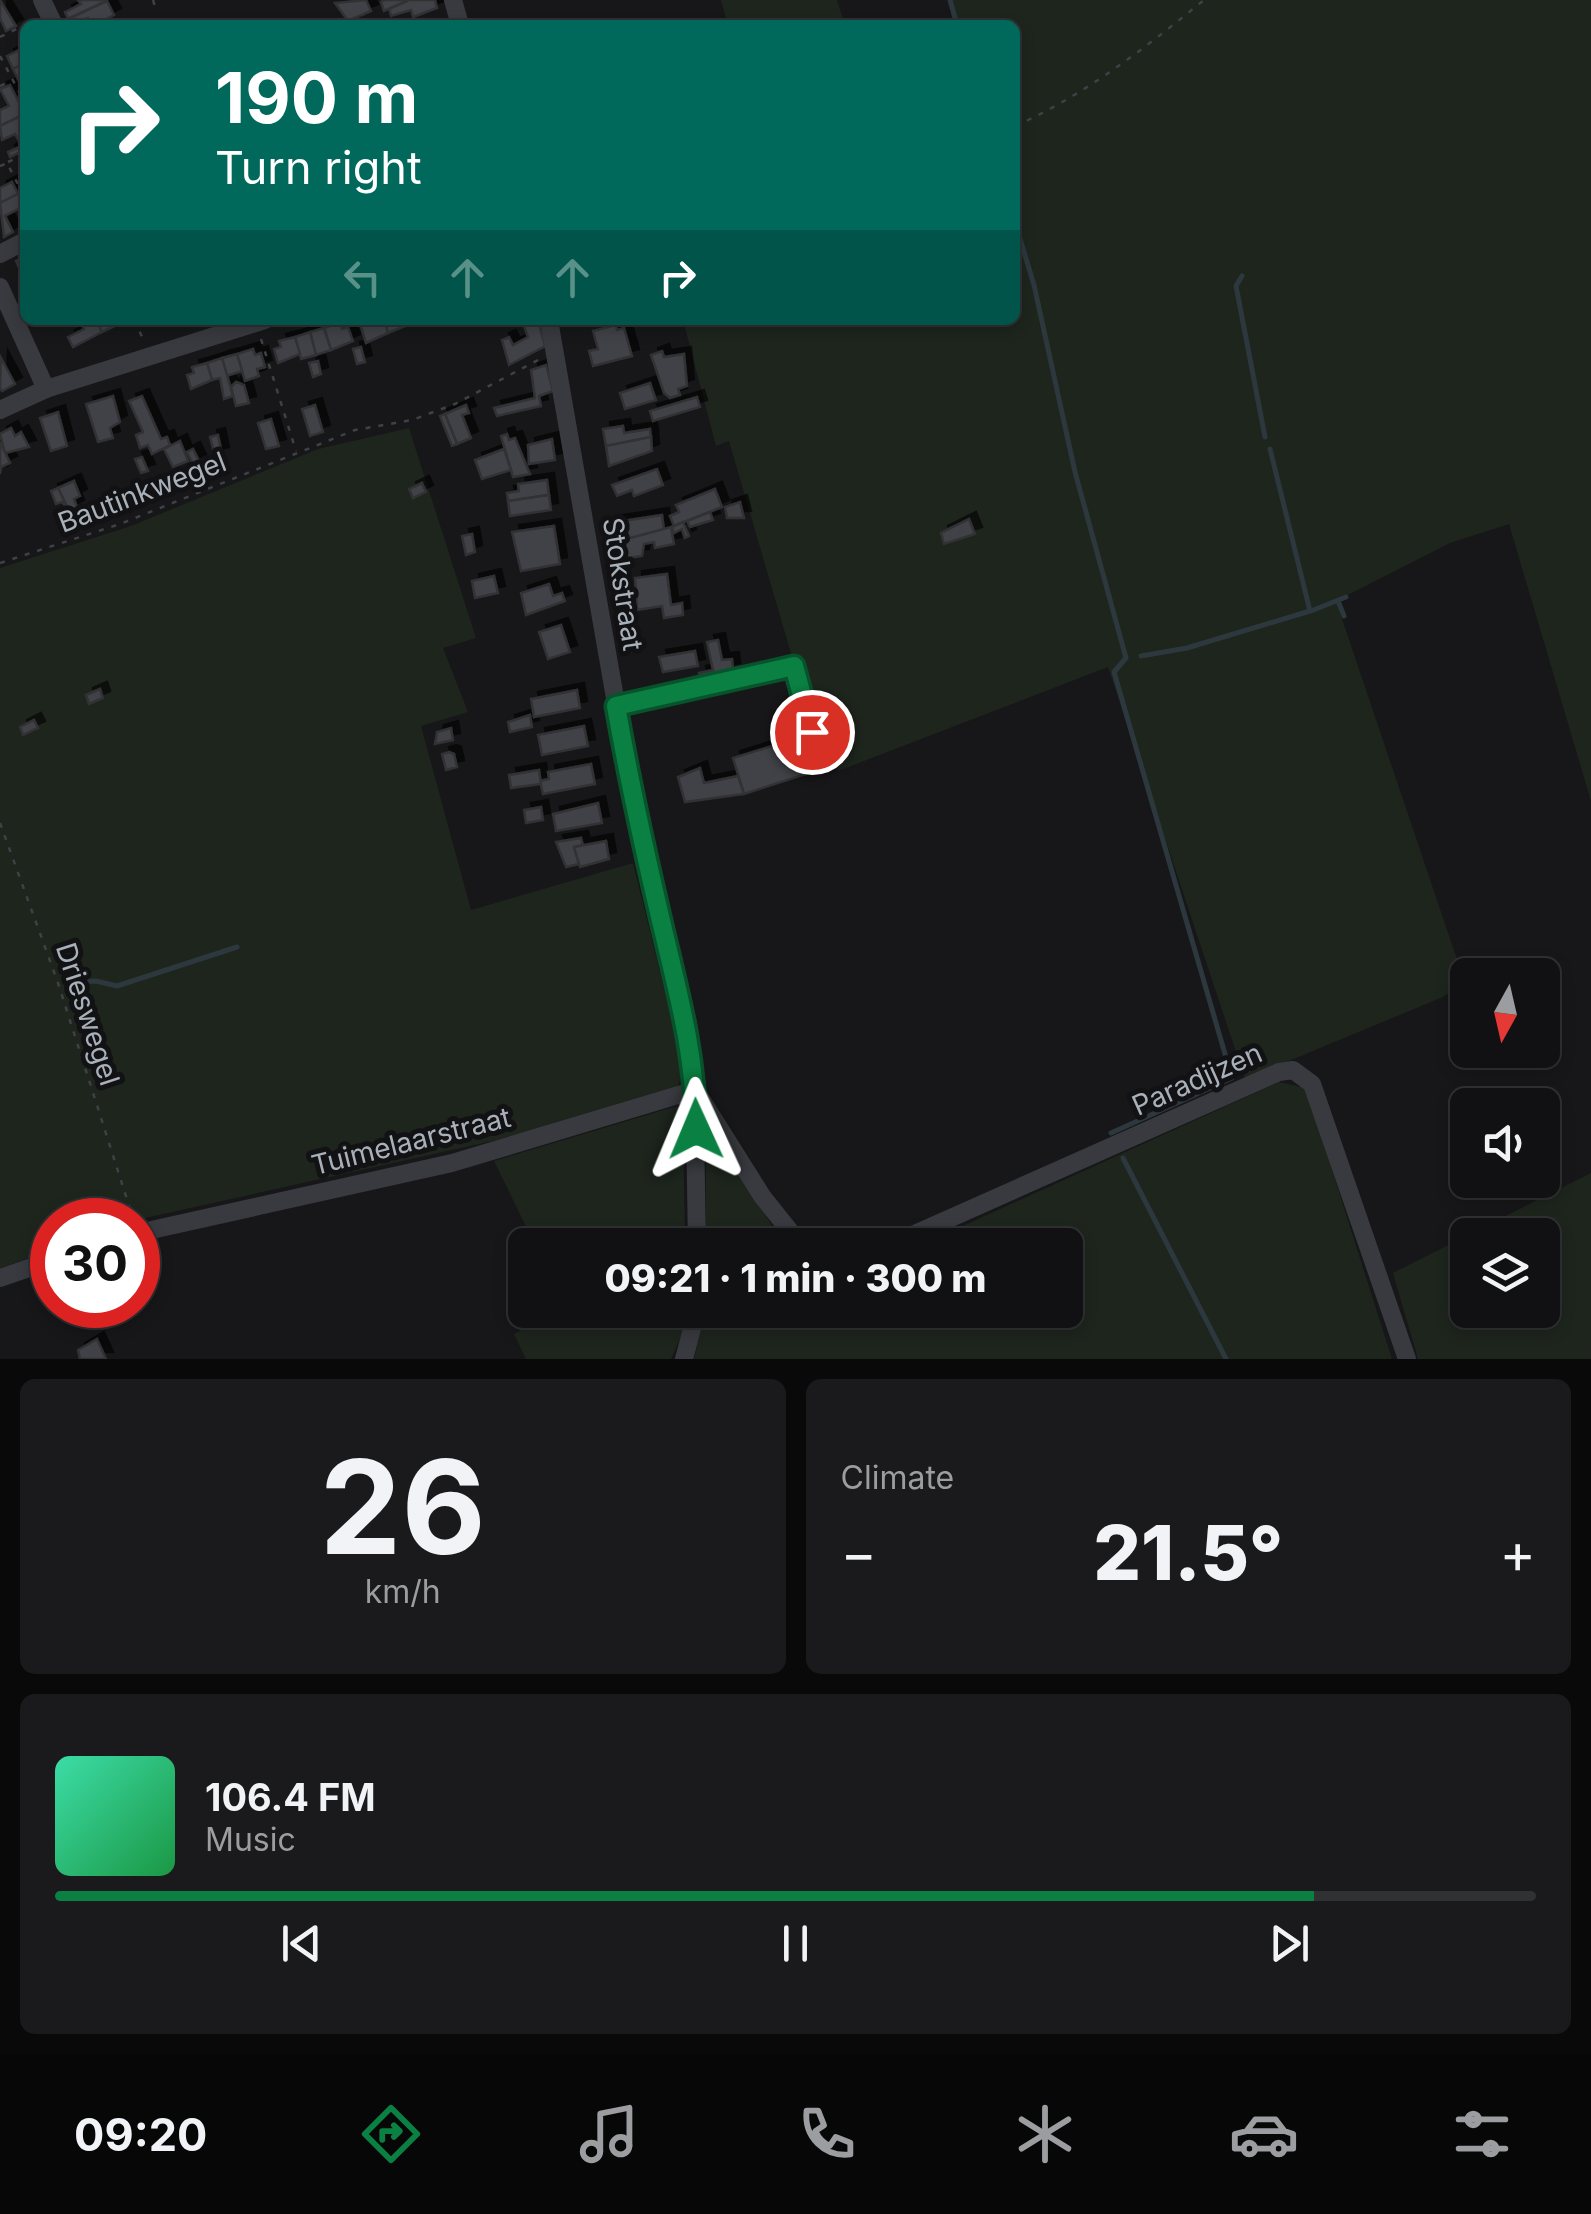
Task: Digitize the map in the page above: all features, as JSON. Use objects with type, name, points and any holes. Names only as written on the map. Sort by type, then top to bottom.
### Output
[{"type":"street","points":[[0,287],[46,389]]},
{"type":"street","points":[[0,410],[46,389],[150,355],[202,328],[227,325]]},
{"type":"street","name":"Stokstraat","points":[[551,325],[616,706],[662,929],[688,1023],[695,1090],[696,1228]]},
{"type":"street","name":"Paradijzen","points":[[928,1228],[1279,1072],[1293,1070],[1312,1084],[1408,1359]]},
{"type":"street","points":[[695,1090],[762,1196],[787,1228]]},
{"type":"street","name":"Tuimelaarstraat","points":[[160,1228],[452,1163],[695,1090]]},
{"type":"street","points":[[0,1278],[30,1268]]},
{"type":"street","points":[[684,1359],[692,1328]]},
{"type":"lane","points":[[616,706],[794,666],[812,732]]},
{"type":"path","points":[[153,0],[156,10]]},
{"type":"path","points":[[1020,124],[1047,112],[1134,56],[1204,0]]},
{"type":"path","points":[[0,56],[20,94]]},
{"type":"path","points":[[0,86],[12,80]]},
{"type":"path","points":[[0,166],[20,156]]},
{"type":"path","points":[[6,163],[20,189]]},
{"type":"path","points":[[136,325],[150,355]]},
{"type":"path","points":[[261,325],[296,452]]},
{"type":"path","name":"Bautinkwegel","points":[[0,563],[120,524],[355,430],[412,420],[557,350]]},
{"type":"path","name":"Drieswegel","points":[[0,823],[58,983],[127,1198]]},
{"type":"shaded area","points":[[721,0],[837,0],[843,20],[727,20]]},
{"type":"shaded area","points":[[952,0],[1591,0],[1591,801],[1509,524],[1450,543],[1336,601],[1457,958],[1450,958],[1450,993],[1245,1079],[1108,667],[838,771],[801,656],[792,657],[729,441],[716,446],[684,325],[1020,325],[1020,20],[958,20]]},
{"type":"shaded area","points":[[409,428],[476,638],[443,648],[468,712],[421,726],[471,910],[633,863],[684,1068],[677,1089],[497,1140],[160,1215],[160,1198],[30,1198],[30,1258],[0,1268],[0,568],[131,526],[318,449]]},
{"type":"shaded area","points":[[1279,1082],[1306,1088],[1392,1359],[694,1359],[702,1328],[1083,1328],[1083,1228],[958,1228]]},
{"type":"shaded area","points":[[677,1106],[683,1115],[685,1228],[527,1228],[494,1161]]},
{"type":"shaded area","points":[[719,1147],[726,1152],[773,1228],[706,1228],[706,1162]]},
{"type":"shaded area","points":[[1591,1173],[1591,1359],[1418,1359],[1393,1273],[1450,1244],[1450,1328],[1560,1328],[1560,1218],[1502,1218],[1541,1198],[1560,1198],[1560,1189]]},
{"type":"shaded area","points":[[524,1328],[683,1328],[671,1359],[526,1359],[514,1334]]},
{"type":"building","points":[[0,0],[16,26],[6,31],[0,18]]},
{"type":"building","points":[[78,0],[106,1],[68,19],[65,12],[81,4]]},
{"type":"building","points":[[366,0],[371,11],[347,20],[335,3]]},
{"type":"building","points":[[409,0],[384,11],[381,2]]},
{"type":"building","points":[[409,0],[435,0],[437,8],[413,17],[411,10],[391,16],[389,9]]},
{"type":"building","points":[[107,1],[114,15],[104,20],[68,19]]},
{"type":"building","points":[[20,50],[20,66],[13,69],[7,56]]},
{"type":"building","points":[[10,85],[20,104],[20,116],[0,126],[0,110],[9,106],[0,89]]},
{"type":"building","points":[[20,116],[20,143],[15,134],[2,140],[0,126]]},
{"type":"building","points":[[20,147],[20,152],[10,157],[8,152]]},
{"type":"building","points":[[12,182],[18,194],[0,203],[0,188]]},
{"type":"building","points":[[18,194],[20,198],[20,208],[5,216],[13,232],[4,237],[0,203]]},
{"type":"building","points":[[82,325],[98,325],[102,332],[73,347],[68,337],[84,329]]},
{"type":"building","points":[[98,325],[117,325],[102,332]]},
{"type":"building","points":[[361,325],[386,325],[388,333],[366,343]]},
{"type":"building","points":[[386,325],[408,325],[388,333]]},
{"type":"building","points":[[539,325],[545,346],[509,365],[502,340],[509,337],[513,345],[528,337],[524,326]]},
{"type":"building","points":[[616,325],[617,330],[624,328],[632,356],[593,366],[589,351],[598,349],[593,331]]},
{"type":"building","points":[[348,327],[353,341],[331,350],[324,328]]},
{"type":"building","points":[[324,328],[331,350],[316,355],[310,332]]},
{"type":"building","points":[[310,332],[316,355],[301,359],[295,337]]},
{"type":"building","points":[[295,337],[300,354],[278,363],[274,349],[281,347],[279,341]]},
{"type":"building","points":[[361,347],[365,362],[357,364],[353,349]]},
{"type":"building","points":[[253,349],[255,355],[261,353],[265,367],[257,369],[259,376],[245,381],[237,354]]},
{"type":"building","points":[[662,351],[664,357],[684,354],[687,386],[678,389],[680,395],[670,398],[664,393],[651,355]]},
{"type":"building","points":[[237,354],[242,371],[227,376],[222,358]]},
{"type":"building","points":[[1,358],[15,384],[2,391],[0,388]]},
{"type":"building","points":[[222,358],[233,396],[224,399],[220,378],[212,380],[207,363]]},
{"type":"building","points":[[318,361],[321,374],[313,377],[309,363]]},
{"type":"building","points":[[207,363],[212,380],[191,389],[187,375],[194,373],[192,367]]},
{"type":"building","points":[[546,365],[553,391],[539,396],[541,406],[497,416],[494,408],[535,398],[531,370]]},
{"type":"building","points":[[236,382],[244,385],[249,403],[236,406],[231,387]]},
{"type":"building","points":[[650,383],[656,400],[625,409],[620,393]]},
{"type":"building","points":[[113,396],[120,422],[110,428],[113,438],[98,442],[86,404]]},
{"type":"building","points":[[142,396],[161,439],[167,437],[170,445],[152,454],[148,445],[140,448],[136,435],[143,432],[129,401]]},
{"type":"building","points":[[697,397],[700,407],[653,421],[650,411]]},
{"type":"building","points":[[315,405],[323,432],[310,436],[302,409]]},
{"type":"building","points":[[466,405],[469,413],[462,415],[471,438],[457,444],[445,414]]},
{"type":"building","points":[[58,412],[67,446],[51,451],[40,418]]},
{"type":"building","points":[[445,414],[457,444],[452,446],[440,416]]},
{"type":"building","points":[[271,419],[279,446],[266,449],[258,423]]},
{"type":"building","points":[[623,426],[624,433],[650,429],[651,437],[606,446],[603,429]]},
{"type":"building","points":[[11,428],[15,436],[21,432],[29,447],[5,453],[0,434]]},
{"type":"building","points":[[507,434],[509,440],[515,438],[530,474],[513,477],[501,436]]},
{"type":"building","points":[[218,435],[222,454],[215,456],[210,437]]},
{"type":"building","points":[[651,437],[652,451],[609,466],[606,446]]},
{"type":"building","points":[[552,439],[555,460],[529,464],[528,445]]},
{"type":"building","points":[[180,441],[188,461],[173,467],[164,449]]},
{"type":"building","points":[[0,442],[10,463],[1,467],[0,474]]},
{"type":"building","points":[[193,449],[199,461],[193,464],[187,452]]},
{"type":"building","points":[[504,449],[511,470],[482,479],[475,460]]},
{"type":"building","points":[[142,457],[148,471],[141,473],[135,459]]},
{"type":"building","points":[[657,469],[663,485],[634,496],[632,490],[617,496],[612,485]]},
{"type":"building","points":[[547,480],[549,495],[508,501],[507,493],[519,491],[518,484]]},
{"type":"building","points":[[74,481],[80,496],[74,499],[77,507],[69,511],[58,488]]},
{"type":"building","points":[[422,483],[426,492],[413,498],[409,489]]},
{"type":"building","points":[[58,488],[69,511],[62,502],[56,504],[51,491]]},
{"type":"building","points":[[715,489],[722,507],[674,526],[670,516],[679,512],[676,505]]},
{"type":"building","points":[[549,495],[551,510],[510,516],[508,501]]},
{"type":"building","points":[[132,496],[135,506],[122,511],[118,501]]},
{"type":"building","points":[[740,502],[744,518],[727,518],[725,507]]},
{"type":"building","points":[[710,512],[713,520],[690,527],[687,521]]},
{"type":"building","points":[[662,515],[664,530],[619,541],[616,522]]},
{"type":"building","points":[[969,519],[975,534],[944,544],[941,533]]},
{"type":"building","points":[[683,522],[689,536],[685,538],[682,529],[674,533],[672,527]]},
{"type":"building","points":[[554,526],[560,564],[521,571],[512,532]]},
{"type":"building","points":[[671,527],[674,544],[655,548],[654,542],[644,544],[642,556],[622,559],[619,541]]},
{"type":"building","points":[[472,534],[475,552],[466,555],[462,536]]},
{"type":"building","points":[[667,574],[671,605],[682,603],[683,615],[664,618],[662,606],[637,610],[635,578]]},
{"type":"building","points":[[494,576],[498,593],[475,598],[472,581]]},
{"type":"building","points":[[549,584],[553,596],[562,593],[565,601],[526,615],[521,593]]},
{"type":"building","points":[[561,625],[570,652],[548,659],[539,632]]},
{"type":"building","points":[[718,640],[722,660],[732,659],[733,670],[700,677],[699,673],[713,670],[707,642]]},
{"type":"building","points":[[695,651],[698,666],[663,672],[659,657]]},
{"type":"building","points":[[100,689],[103,698],[89,704],[86,695]]},
{"type":"building","points":[[577,690],[580,708],[534,717],[531,699]]},
{"type":"building","points":[[530,715],[532,727],[510,732],[508,722]]},
{"type":"building","points":[[34,720],[38,728],[23,735],[20,727]]},
{"type":"building","points":[[584,726],[588,746],[542,755],[538,735]]},
{"type":"building","points":[[451,728],[453,740],[435,744],[437,732]]},
{"type":"building","points":[[795,739],[806,774],[744,794],[733,758]]},
{"type":"building","points":[[442,754],[454,754],[457,767],[446,770]]},
{"type":"building","points":[[591,764],[595,784],[543,794],[540,781],[549,779],[548,772]]},
{"type":"building","points":[[700,768],[704,783],[738,776],[744,794],[685,802],[678,777]]},
{"type":"building","points":[[539,770],[541,784],[511,788],[509,775]]},
{"type":"building","points":[[598,803],[602,823],[556,831],[553,814]]},
{"type":"building","points":[[541,807],[543,820],[526,823],[524,810]]},
{"type":"building","points":[[581,838],[583,845],[574,847],[579,864],[566,867],[556,842]]},
{"type":"building","points":[[606,841],[609,859],[580,867],[574,847]]},
{"type":"building","points":[[97,1339],[106,1359],[80,1359],[78,1350]]},
{"type":"waterway","points":[[950,0],[956,20]]},
{"type":"waterway","points":[[1020,239],[1075,472],[1126,658],[1114,672],[1232,1078],[1111,1133]]},
{"type":"waterway","points":[[1242,276],[1236,286],[1265,437]]},
{"type":"waterway","points":[[1141,656],[1187,648],[1310,611],[1270,449]]},
{"type":"waterway","points":[[1311,611],[1346,597]]},
{"type":"waterway","points":[[1338,601],[1344,616]]},
{"type":"waterway","points":[[70,982],[96,981],[117,986],[237,947]]},
{"type":"waterway","points":[[1123,1158],[1226,1359]]},
{"type":"route","points":[[696,1129],[688,1023],[662,929],[616,706],[794,666],[812,732]]}]
